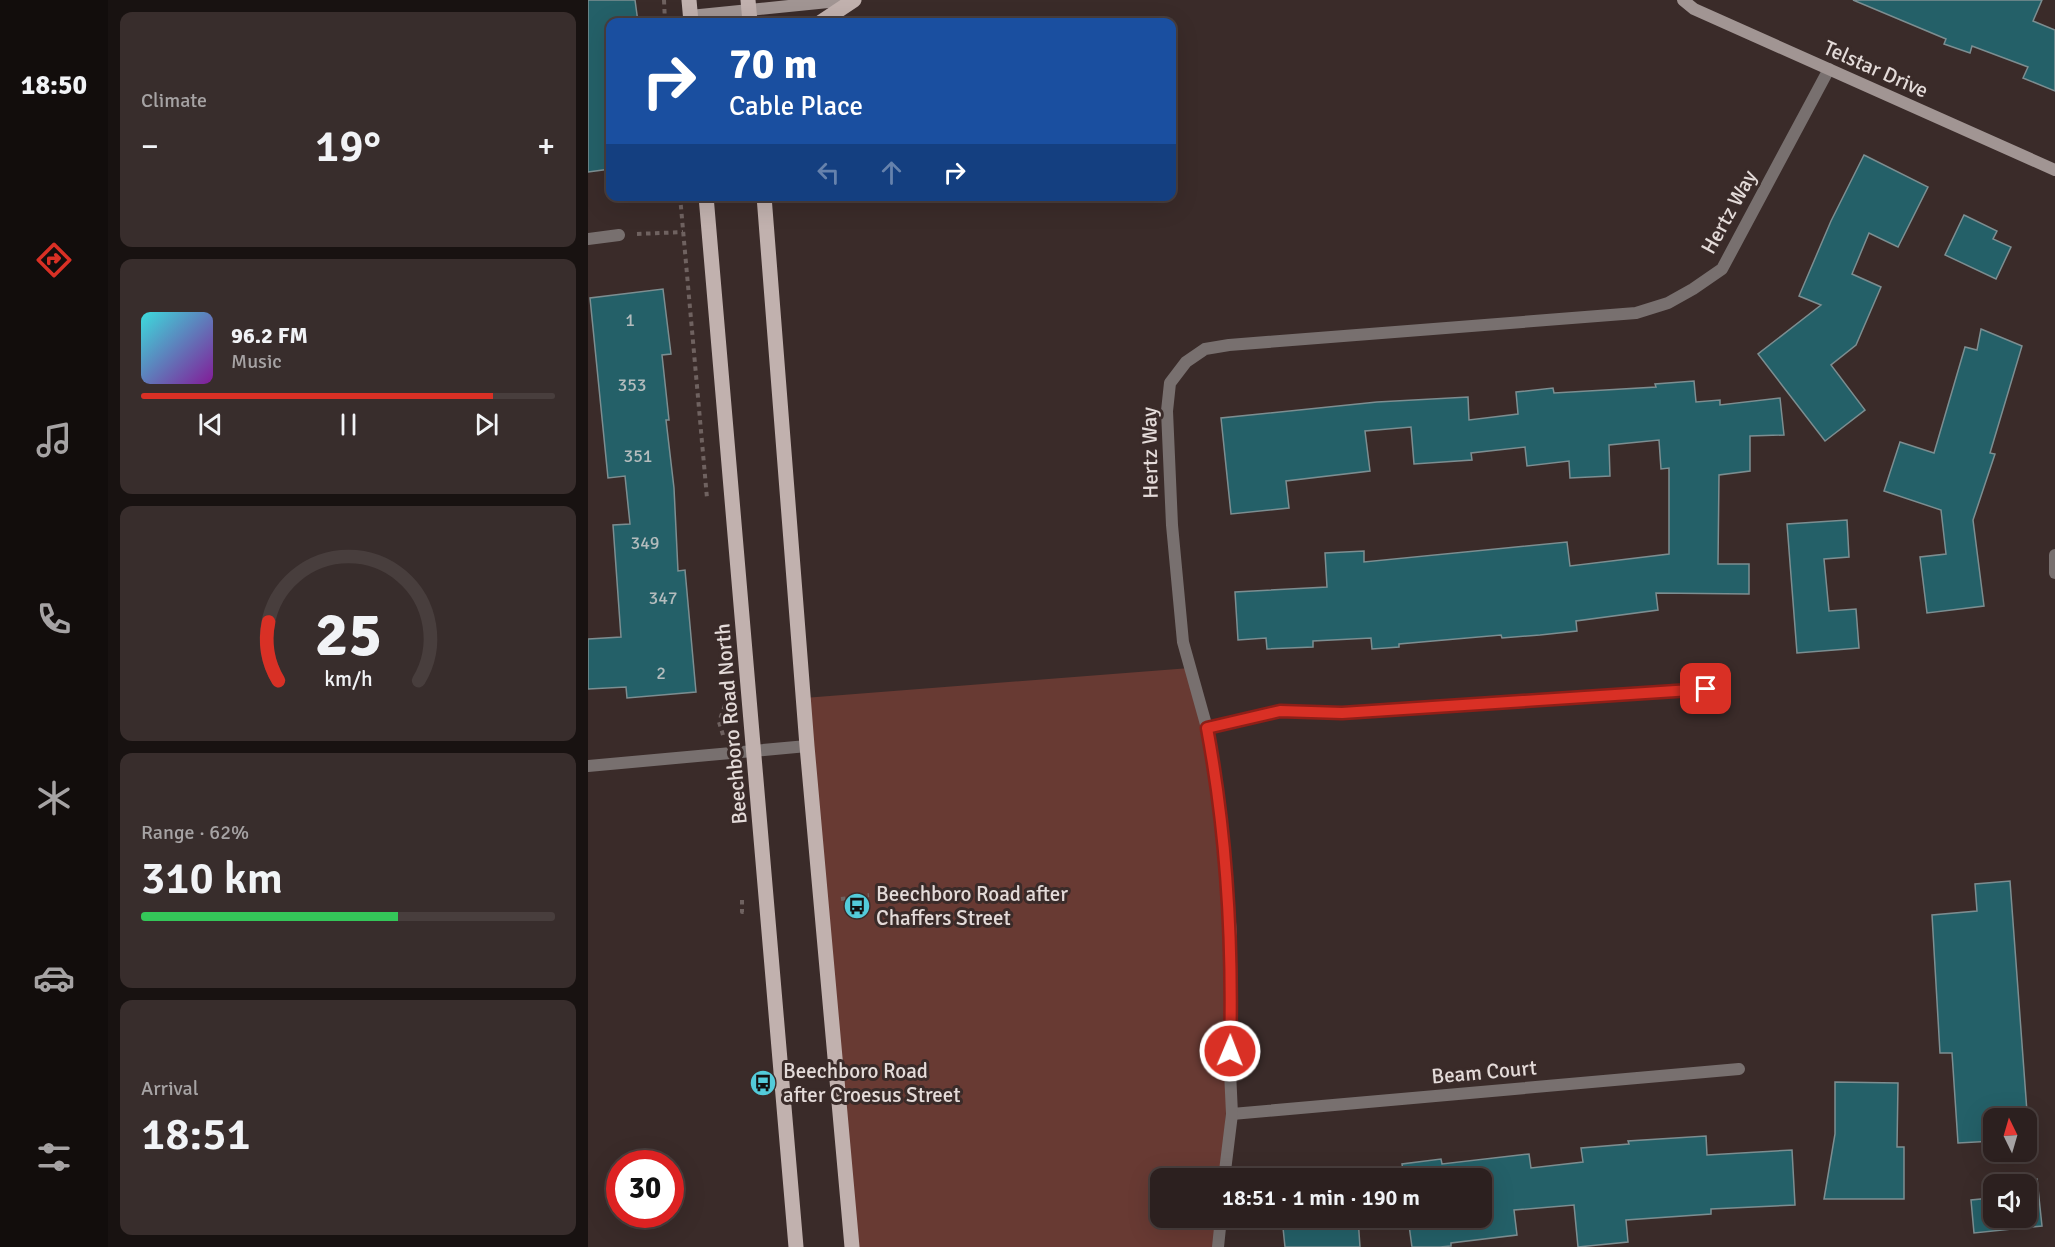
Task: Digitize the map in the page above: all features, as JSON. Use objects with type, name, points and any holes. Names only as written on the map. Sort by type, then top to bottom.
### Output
[{"type":"main road","points":[[689,0],[690,18]]},
{"type":"main road","points":[[827,18],[854,0]]},
{"type":"main road","name":"Beechboro Road North","points":[[706,201],[796,1247]]},
{"type":"main road","points":[[764,201],[807,746],[852,1247]]},
{"type":"street","points":[[697,18],[848,0]]},
{"type":"street","name":"Telstar Drive","points":[[1683,0],[1694,9],[2055,170]]},
{"type":"street","name":"Hertz Way","points":[[1225,1168],[1232,1114],[1231,934],[1222,827],[1207,728],[1183,642],[1172,525],[1167,411],[1170,383],[1186,362],[1205,349],[1229,345],[1636,312],[1668,303],[1722,269],[1829,69]]},
{"type":"street","points":[[588,239],[619,235]]},
{"type":"street","points":[[2055,555],[2055,573]]},
{"type":"street","points":[[1207,728],[1280,711],[1342,713],[1706,689]]},
{"type":"street","points":[[588,766],[807,746]]},
{"type":"street","name":"Beam Court","points":[[1232,1114],[1739,1069]]},
{"type":"street","points":[[1218,1247],[1220,1228]]},
{"type":"path","points":[[664,0],[666,18]]},
{"type":"path","points":[[619,235],[683,232]]},
{"type":"shaded area","points":[[1190,668],[1207,728],[1231,934],[1224,1168],[1150,1168],[1150,1228],[1220,1228],[1218,1247],[852,1247],[804,698]]},
{"type":"building","points":[[588,0],[635,0],[637,18],[606,18],[606,170],[588,172]]},
{"type":"building","points":[[1853,0],[2042,0],[2033,21],[2055,30],[2055,91],[2023,78],[2028,67],[1972,46],[1970,53],[1944,44],[1946,39]]},
{"type":"building","points":[[1864,155],[1928,187],[1898,247],[1869,233],[1852,274],[1881,287],[1856,345],[1831,365],[1865,410],[1825,441],[1758,354],[1821,305],[1799,296],[1831,221]]},
{"type":"building","points":[[1964,215],[1997,231],[1993,239],[2011,247],[1996,279],[1945,255]]},
{"type":"building","points":[[663,289],[671,354],[662,355],[669,420],[666,420],[674,488],[678,571],[685,570],[696,692],[627,698],[626,687],[588,689],[588,639],[621,637],[613,525],[630,524],[625,476],[608,478],[590,298]]},
{"type":"building","points":[[1981,329],[2022,346],[1990,453],[1995,454],[1973,520],[1984,606],[1927,613],[1920,557],[1946,554],[1941,510],[1884,491],[1900,442],[1934,453],[1965,347],[1977,350]]},
{"type":"building","points":[[1694,381],[1696,402],[1720,400],[1720,405],[1780,398],[1784,435],[1750,436],[1750,471],[1719,475],[1718,564],[1749,564],[1749,594],[1656,593],[1658,610],[1576,621],[1577,631],[1540,635],[1502,638],[1501,635],[1399,644],[1399,647],[1372,649],[1371,638],[1313,641],[1313,647],[1267,649],[1266,638],[1238,640],[1235,592],[1327,587],[1325,553],[1364,551],[1364,562],[1567,542],[1570,566],[1669,554],[1669,468],[1661,469],[1659,440],[1609,445],[1610,476],[1570,478],[1569,461],[1527,466],[1525,447],[1471,453],[1472,460],[1414,464],[1411,427],[1365,431],[1370,471],[1286,481],[1289,508],[1231,514],[1221,418],[1377,402],[1468,397],[1469,420],[1518,414],[1516,392],[1553,388],[1554,393],[1656,387],[1655,384]]},
{"type":"building","points":[[1847,520],[1849,557],[1824,559],[1829,611],[1856,609],[1859,648],[1797,653],[1787,524]]},
{"type":"building","points":[[2010,881],[2027,1108],[1983,1108],[1983,1142],[1958,1143],[1952,1053],[1940,1053],[1932,915],[1977,911],[1975,884]]},
{"type":"building","points":[[1835,1082],[1898,1083],[1897,1147],[1904,1147],[1904,1199],[1824,1199],[1835,1134]]},
{"type":"building","points":[[1706,1136],[1707,1155],[1792,1150],[1795,1205],[1711,1209],[1711,1214],[1626,1220],[1628,1242],[1578,1247],[1574,1205],[1514,1210],[1517,1235],[1451,1243],[1451,1246],[1412,1247],[1409,1228],[1492,1228],[1492,1168],[1403,1168],[1402,1164],[1441,1159],[1442,1164],[1529,1154],[1531,1168],[1583,1162],[1581,1148],[1629,1144],[1628,1141]]},
{"type":"building","points":[[2037,1179],[2042,1226],[2037,1227]]},
{"type":"building","points":[[1983,1199],[1983,1228],[2023,1228],[1974,1233],[1971,1200]]},
{"type":"building","points":[[1283,1228],[1359,1228],[1360,1247],[1285,1247]]},
{"type":"place","name":"Beechboro Road after Chaffers Street","points":[[857,906]]},
{"type":"place","name":"Beechboro Road after Croesus Street","points":[[763,1083]]},
{"type":"route","points":[[1230,1051],[1231,934],[1222,827],[1207,728],[1280,711],[1342,713],[1706,689]]}]
